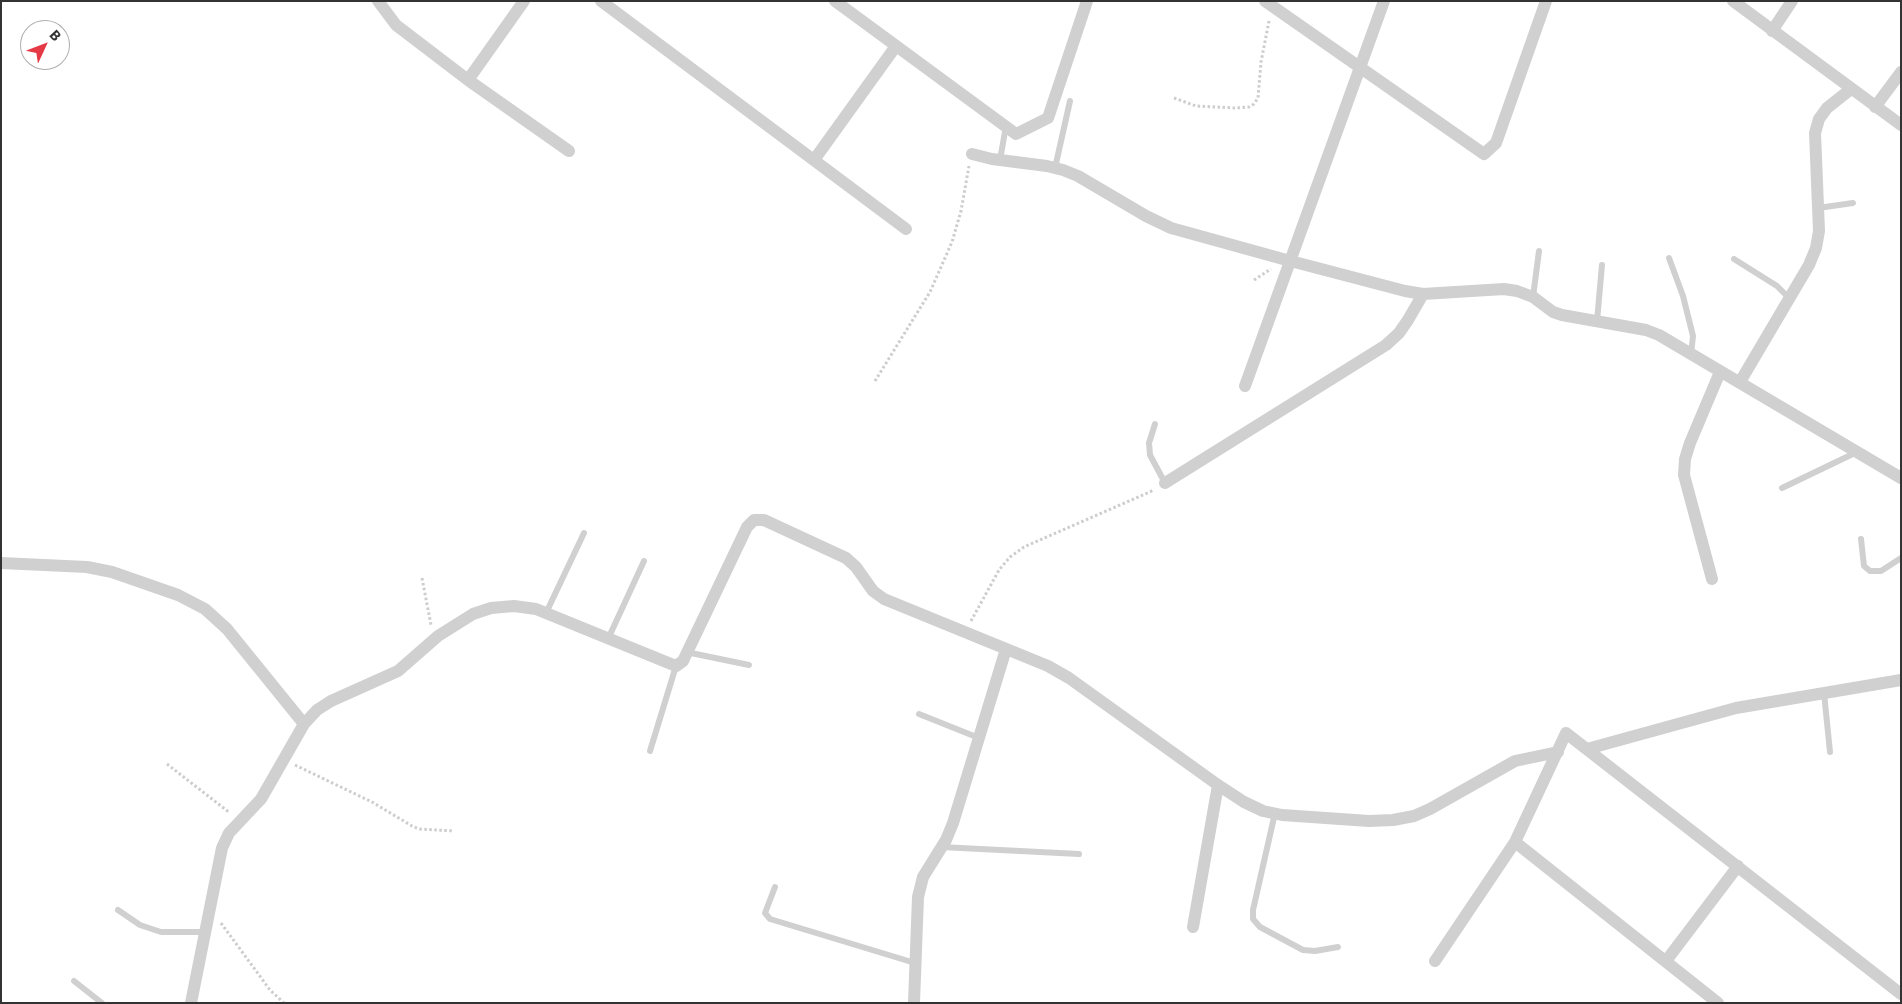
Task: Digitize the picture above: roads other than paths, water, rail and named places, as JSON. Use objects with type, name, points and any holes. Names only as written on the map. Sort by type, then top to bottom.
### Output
[{"type":"street","points":[[378,1],[396,25],[468,80],[569,151]]},
{"type":"street","points":[[468,80],[524,1]]},
{"type":"street","points":[[601,1],[906,230]]},
{"type":"street","points":[[835,1],[1016,134],[1048,118],[1087,1]]},
{"type":"street","points":[[1246,386],[1384,1]]},
{"type":"street","points":[[1269,4],[1484,154],[1496,143],[1546,1]]},
{"type":"street","points":[[1733,1],[1901,125]]},
{"type":"street","points":[[1772,31],[1792,1]]},
{"type":"street","points":[[814,160],[896,46]]},
{"type":"street","points":[[1875,107],[1901,72]]},
{"type":"street","points":[[1740,382],[1809,265],[1816,248],[1819,231],[1815,133],[1818,119],[1827,108],[1851,89]]},
{"type":"street","points":[[972,154],[1054,168],[1078,176],[1146,216],[1171,228],[1290,261],[1423,294],[1504,289],[1518,291],[1533,297],[1553,312],[1562,315],[1646,330],[1659,335],[1692,354],[1901,478]]},
{"type":"street","points":[[1164,483],[1386,345],[1399,333],[1423,294]]},
{"type":"street","points":[[1712,580],[1684,475],[1685,459],[1720,372]]},
{"type":"street","points":[[191,1003],[222,848],[230,832],[261,799],[304,724],[317,710],[331,701],[398,671],[434,641],[473,614],[491,608],[514,606],[536,609],[676,666],[683,661],[747,527],[754,520],[764,520],[846,558],[856,567],[873,591],[884,599],[1048,666],[1069,678],[1218,785],[1244,802],[1263,811],[1369,820],[1393,820],[1414,816],[1430,809],[1515,761],[1558,752]]},
{"type":"street","points":[[1,563],[87,567],[112,572],[185,598],[205,609],[227,629],[304,724]]},
{"type":"street","points":[[914,1003],[918,897],[923,878],[953,822],[1006,649]]},
{"type":"street","points":[[1587,749],[1736,708],[1901,680]]},
{"type":"street","points":[[1435,961],[1515,842],[1566,733],[1901,994]]},
{"type":"street","points":[[1193,927],[1218,785]]},
{"type":"street","points":[[1515,842],[1718,1003]]},
{"type":"street","points":[[1666,962],[1738,866]]},
{"type":"lane","points":[[1054,168],[1070,101]]},
{"type":"lane","points":[[1000,160],[1006,126]]},
{"type":"lane","points":[[1818,208],[1853,204]]},
{"type":"lane","points":[[1533,297],[1539,251]]},
{"type":"lane","points":[[1669,258],[1683,296],[1693,336],[1692,354]]},
{"type":"lane","points":[[1734,259],[1777,286],[1789,298]]},
{"type":"lane","points":[[1597,322],[1602,265]]},
{"type":"lane","points":[[1155,424],[1149,443],[1150,456],[1164,483]]},
{"type":"lane","points":[[1782,488],[1857,452]]},
{"type":"lane","points":[[546,613],[584,533]]},
{"type":"lane","points":[[1861,539],[1864,566],[1870,571],[1881,571],[1901,558]]},
{"type":"lane","points":[[608,639],[644,561]]},
{"type":"lane","points":[[686,652],[749,665]]},
{"type":"lane","points":[[650,751],[676,666]]},
{"type":"lane","points":[[1824,693],[1830,752]]},
{"type":"lane","points":[[918,714],[979,738]]},
{"type":"lane","points":[[1275,813],[1253,910],[1253,919],[1260,927],[1303,950],[1315,951],[1338,946]]},
{"type":"lane","points":[[941,847],[1079,854]]},
{"type":"lane","points":[[775,888],[765,913],[770,919],[915,963]]},
{"type":"lane","points":[[118,910],[140,924],[161,932],[204,932]]},
{"type":"lane","points":[[74,982],[102,1003]]}]
